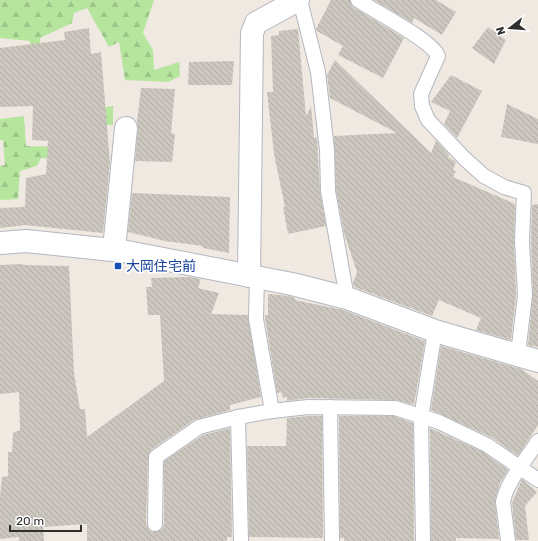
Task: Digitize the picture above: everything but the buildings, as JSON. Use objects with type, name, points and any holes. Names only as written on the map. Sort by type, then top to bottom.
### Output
[{"type":"street","points":[[253,277],[252,33],[265,8],[299,0]]},
{"type":"street","points":[[114,250],[126,128]]},
{"type":"street","points":[[0,243],[26,241],[114,250],[292,284],[347,298],[435,331],[528,358]]},
{"type":"lane","points":[[299,0],[318,72],[327,150],[328,191],[347,298]]},
{"type":"lane","points":[[358,0],[410,32],[435,50],[438,56],[421,94],[422,106],[428,120],[465,159],[484,176],[504,187],[524,193],[522,241],[528,358]]},
{"type":"lane","points":[[253,277],[256,319],[272,410]]},
{"type":"lane","points":[[423,541],[421,418],[435,331]]},
{"type":"lane","points":[[155,524],[156,457],[199,427],[272,410],[308,407],[395,408],[421,418],[439,422],[487,444],[538,480]]},
{"type":"lane","points":[[330,407],[332,541]]},
{"type":"lane","points":[[238,418],[241,541]]},
{"type":"lane","points":[[508,541],[503,502],[504,496],[520,467],[538,441]]},
{"type":"green space","points":[[0,0],[154,0],[143,33],[153,50],[154,70],[179,62],[180,76],[168,82],[125,80],[119,42],[109,47],[87,8],[74,13],[72,23],[40,38],[42,77],[34,92],[30,41],[0,38]]},
{"type":"green space","points":[[113,106],[113,125],[76,124],[75,112]]},
{"type":"green space","points":[[24,116],[26,146],[62,147],[61,159],[41,158],[37,166],[20,171],[18,199],[0,200],[0,166],[5,165],[3,140],[0,140],[0,119]]},
{"type":"place","name":"大岡住宅前","points":[[118,266]]}]
